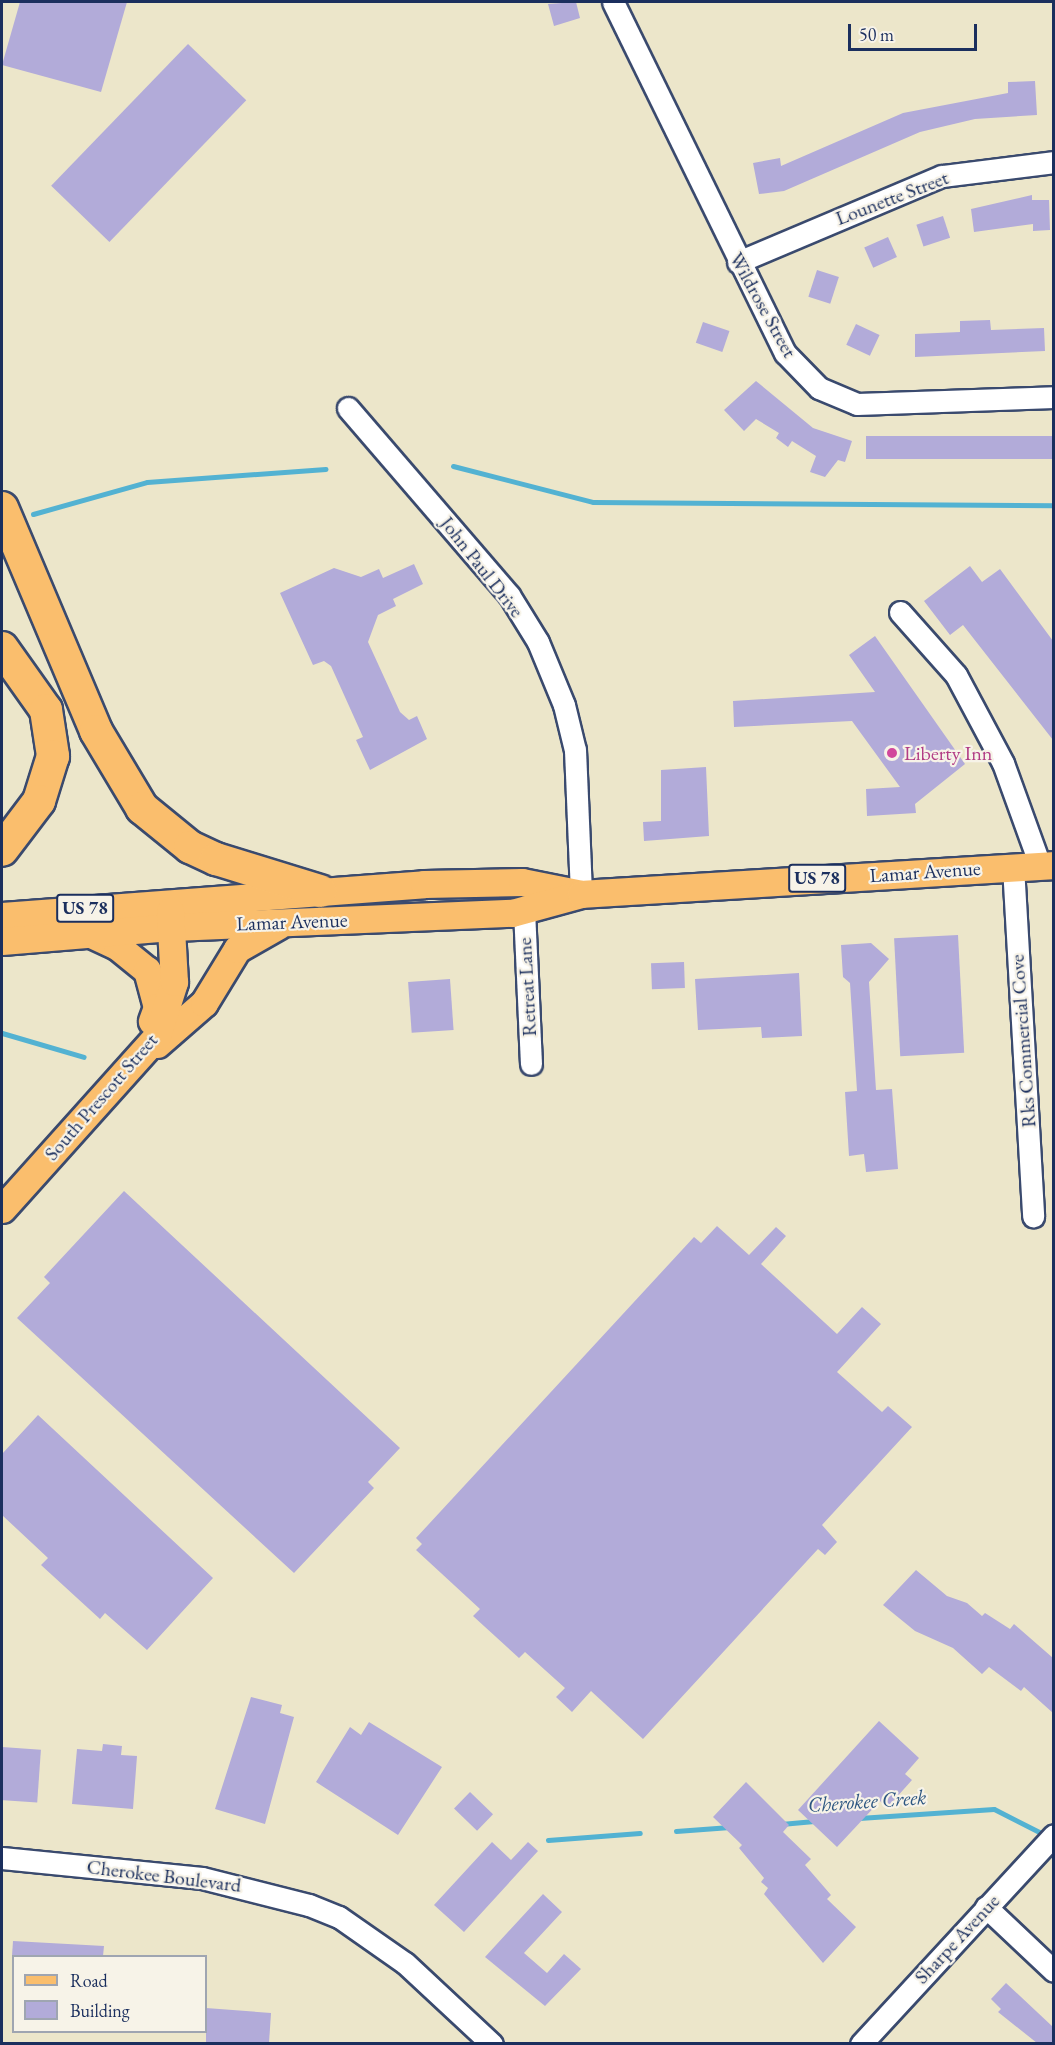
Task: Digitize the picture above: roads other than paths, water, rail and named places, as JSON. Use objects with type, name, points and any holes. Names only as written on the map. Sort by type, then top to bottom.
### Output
[{"type":"highway","points":[[2,508],[100,741],[142,808],[183,842],[216,859],[320,891]]},
{"type":"highway","points":[[2,648],[46,710],[53,756],[39,801],[2,850]]},
{"type":"main road","name":"Lamar Avenue","points":[[2,941],[173,927],[524,910],[581,894],[1036,865]]},
{"type":"main road","name":"Lamar Avenue","points":[[2,916],[168,901],[320,891],[522,882],[581,894]]},
{"type":"main road","name":"South Prescott Street","points":[[2,1209],[157,1036],[172,1001],[173,927],[168,901]]},
{"type":"main road","points":[[139,1058],[204,1003],[237,950],[285,922]]},
{"type":"main road","points":[[90,934],[136,958],[155,987],[157,1007],[139,1058]]},
{"type":"street","name":"Wildrose Street","points":[[613,2],[738,262],[785,353],[819,388],[857,404],[1053,397]]},
{"type":"street","name":"Lounette Street","points":[[738,262],[942,176],[1053,162]]},
{"type":"street","name":"John Paul Drive","points":[[348,408],[509,595],[538,642],[564,705],[575,750],[581,894]]},
{"type":"street","name":"Rks Commercial Cove","points":[[900,612],[956,675],[1003,763],[1036,865],[1033,1216]]},
{"type":"street","name":"Retreat Lane","points":[[524,910],[531,1064]]},
{"type":"street","name":"Sharpe Avenue","points":[[861,2043],[1048,1841]]},
{"type":"street","name":"Cherokee Boulevard","points":[[2,1858],[202,1878],[309,1905],[339,1917],[405,1963],[492,2043]]},
{"type":"street","points":[[986,1907],[1053,1971]]},
{"type":"waterway","points":[[453,466],[593,502],[1054,505]]},
{"type":"waterway","points":[[33,514],[147,482],[326,469]]},
{"type":"waterway","name":"Cherokee Creek","points":[[2,1033],[84,1057]]},
{"type":"waterway","name":"Cherokee Creek","points":[[859,1818],[994,1809],[1047,1836]]},
{"type":"waterway","name":"Cherokee Creek","points":[[781,1824],[817,1821]]},
{"type":"waterway","name":"Cherokee Creek","points":[[676,1831],[730,1827]]},
{"type":"waterway","name":"Cherokee Creek","points":[[548,1840],[640,1833]]},
{"type":"place","name":"Liberty Inn","points":[[892,753]]}]
